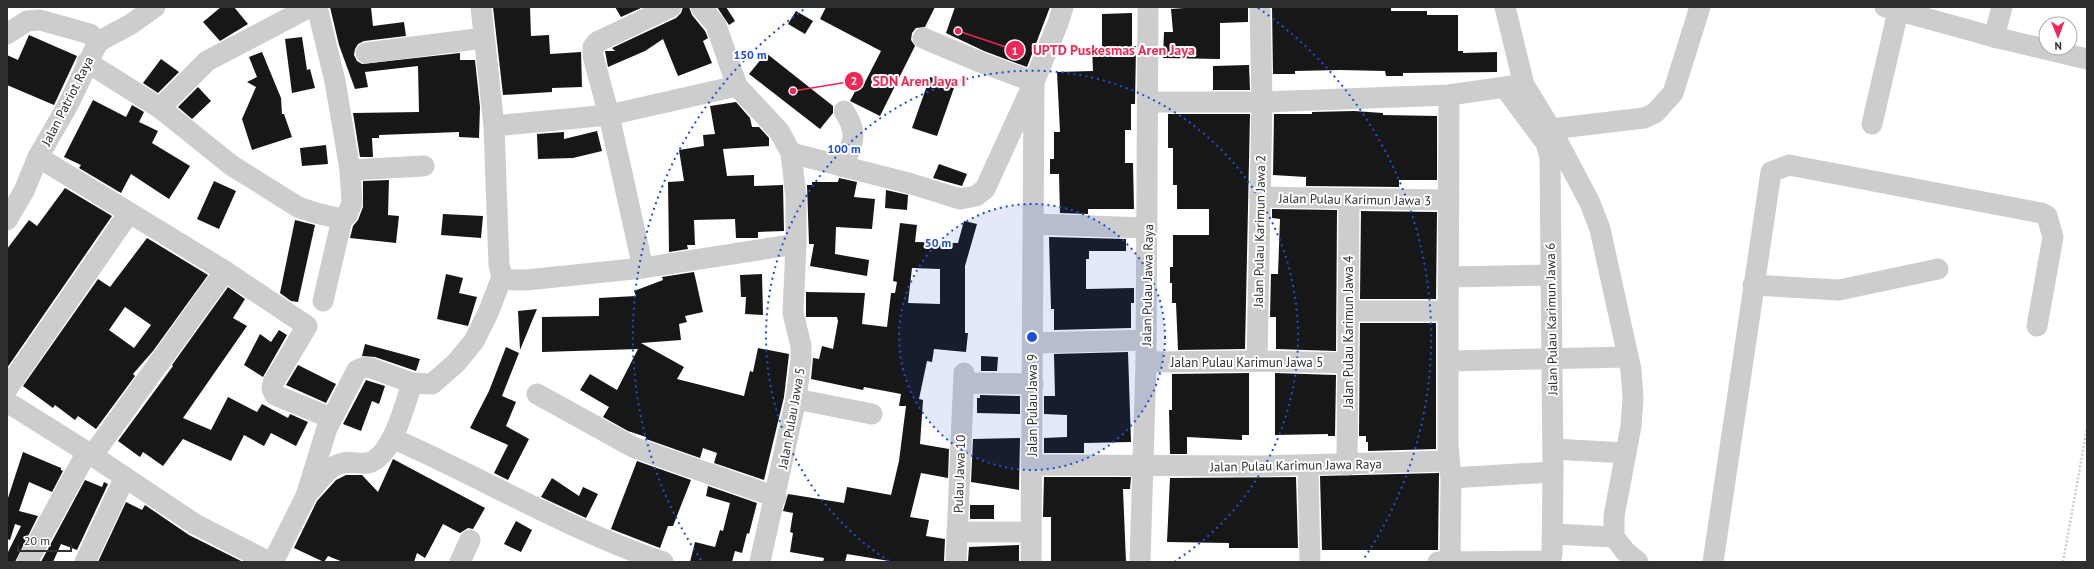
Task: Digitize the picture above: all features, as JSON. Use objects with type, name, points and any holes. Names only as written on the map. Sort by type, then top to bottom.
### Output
[{"type":"street","name":"Jalan Patriot Raya","points":[[7,220],[24,191],[38,157],[68,105],[87,62],[98,42],[131,24],[155,7]]},
{"type":"street","points":[[160,108],[207,61],[310,7]]},
{"type":"street","points":[[317,7],[335,81],[350,170],[352,203],[347,215],[342,219],[323,301]]},
{"type":"street","points":[[273,562],[306,496],[317,456],[332,418],[356,370],[365,367],[372,368],[412,383],[432,384],[456,363],[474,341],[488,313],[502,277],[499,265],[494,126],[481,7]]},
{"type":"street","points":[[643,268],[609,114],[593,56],[593,47],[597,42],[671,7]]},
{"type":"street","points":[[701,7],[719,31],[737,86],[779,131],[791,153],[912,184],[960,200],[976,196],[984,189],[1034,82],[1058,24],[1063,7]]},
{"type":"street","name":"Jalan Pulau Jawa Raya","points":[[1140,562],[1146,362],[1148,7]]},
{"type":"street","name":"Jalan Pulau Karimun Jawa 2","points":[[1257,361],[1262,102],[1260,7]]},
{"type":"street","points":[[1505,7],[1514,86],[1551,129],[1590,203],[1600,230],[1628,357],[1634,398],[1626,453],[1614,516],[1614,537],[1625,551],[1638,562]]},
{"type":"street","points":[[1551,129],[1644,118],[1655,113],[1673,93],[1700,7]]},
{"type":"street","points":[[1994,37],[2002,7]]},
{"type":"street","points":[[1872,124],[1889,54],[1894,8],[1994,37],[2087,59]]},
{"type":"street","points":[[7,34],[23,14],[90,34],[98,42]]},
{"type":"street","points":[[366,53],[484,38]]},
{"type":"street","points":[[923,38],[980,62],[1034,82]]},
{"type":"street","points":[[87,62],[160,108],[231,165],[298,207],[342,219]]},
{"type":"street","name":"Jalan Pulau Jawa 9","points":[[1031,562],[1034,82]]},
{"type":"street","points":[[494,126],[609,114],[737,86]]},
{"type":"street","points":[[1148,102],[1262,102],[1449,95],[1514,86]]},
{"type":"street","name":"Jalan Pulau Karimun Jawa 6","points":[[1450,562],[1547,561],[1552,555],[1553,449],[1550,275],[1550,157],[1546,143],[1514,86]]},
{"type":"street","points":[[1438,562],[1450,562],[1448,361],[1449,95]]},
{"type":"street","points":[[843,166],[853,138],[853,124],[844,111]]},
{"type":"street","name":"Jalan Pulau Jawa 5","points":[[760,562],[776,497],[796,399],[801,360],[794,314],[796,197],[791,153]]},
{"type":"street","points":[[38,157],[225,270],[307,326],[273,383],[272,389],[275,395],[332,418]]},
{"type":"street","points":[[1713,562],[1768,179],[1771,172],[1789,165],[2034,211],[2047,216],[2053,237],[2037,326]]},
{"type":"street","points":[[350,170],[424,166]]},
{"type":"street","name":"Jalan Pulau Karimun Jawa 3","points":[[1260,198],[1449,200]]},
{"type":"street","name":"Jalan Pulau Karimun Jawa 4","points":[[1347,465],[1349,199]]},
{"type":"street","points":[[7,389],[129,213]]},
{"type":"street","points":[[1033,224],[1147,228]]},
{"type":"street","points":[[502,277],[512,280],[526,280],[643,268],[796,244]]},
{"type":"street","points":[[1753,285],[1839,290],[1938,269]]},
{"type":"street","points":[[27,562],[56,506],[90,454],[225,270]]},
{"type":"street","points":[[1449,277],[1550,275]]},
{"type":"street","points":[[1348,312],[1448,312]]},
{"type":"street","points":[[1033,343],[1146,340]]},
{"type":"street","points":[[1448,361],[1628,357]]},
{"type":"street","name":"Jalan Pulau Karimun Jawa 5","points":[[1146,362],[1257,361],[1348,363]]},
{"type":"street","name":"Pulau Jawa 10","points":[[956,562],[964,379],[971,383],[1033,384]]},
{"type":"street","points":[[306,496],[333,467],[343,463],[373,462],[382,453],[392,438],[412,383]]},
{"type":"street","points":[[537,394],[633,447],[776,497]]},
{"type":"street","points":[[796,399],[872,414]]},
{"type":"street","points":[[7,402],[126,477],[195,524],[269,562]]},
{"type":"street","points":[[392,438],[438,458],[599,538],[663,562]]},
{"type":"street","points":[[1553,449],[1626,453]]},
{"type":"street","name":"Jalan Pulau Karimun Jawa Raya","points":[[1032,465],[1144,467],[1347,465],[1553,472]]},
{"type":"street","points":[[1308,466],[1310,562]]},
{"type":"street","points":[[85,562],[126,477]]},
{"type":"street","points":[[957,532],[1031,532]]},
{"type":"street","points":[[1553,534],[1614,537]]},
{"type":"street","points":[[460,562],[470,540]]},
{"type":"street","points":[[1306,562],[1319,562]]},
{"type":"path","points":[[2063,562],[2087,428]]},
{"type":"building","points":[[221,7],[234,7],[248,24],[220,41],[203,22]]},
{"type":"building","points":[[330,7],[371,7],[373,26],[404,22],[406,36],[364,41],[358,44],[354,55],[357,61],[362,64],[460,53],[460,60],[475,60],[480,107],[479,138],[459,137],[459,132],[379,135],[379,138],[372,138],[373,157],[360,157],[353,113],[419,112],[418,66],[365,72],[368,87],[355,89],[339,45]]},
{"type":"building","points":[[493,7],[530,7],[531,36],[549,35],[550,54],[581,52],[582,87],[552,88],[552,92],[503,95]]},
{"type":"building","points":[[615,7],[643,7],[621,17]]},
{"type":"building","points":[[683,7],[689,7],[692,15],[705,31],[708,38],[703,41],[712,63],[678,76],[663,39],[645,51],[608,67],[605,51],[615,51],[612,48],[676,18],[681,13]]},
{"type":"building","points":[[717,7],[726,7],[735,21],[729,25]]},
{"type":"building","points":[[826,7],[935,7],[925,27],[916,28],[912,33],[911,40],[915,46],[880,116],[850,101],[859,84],[863,86],[881,51],[820,19]]},
{"type":"building","points":[[955,7],[1050,7],[1027,67],[984,51],[946,33]]},
{"type":"building","points":[[1197,7],[1248,7],[1248,22],[1220,23],[1220,59],[1163,58],[1164,32],[1173,32],[1171,9]]},
{"type":"building","points":[[1272,7],[1391,7],[1391,11],[1427,11],[1427,15],[1458,15],[1458,51],[1463,51],[1463,53],[1497,52],[1497,72],[1403,73],[1403,76],[1386,76],[1385,71],[1340,70],[1295,71],[1295,74],[1273,74]]},
{"type":"building","points":[[796,11],[813,21],[805,34],[788,24]]},
{"type":"building","points":[[1132,13],[1132,46],[1136,46],[1135,104],[1131,104],[1131,130],[1125,130],[1125,163],[1133,163],[1134,209],[1088,209],[1088,214],[1060,213],[1059,174],[1050,174],[1050,159],[1054,159],[1054,132],[1060,132],[1057,72],[1093,71],[1092,47],[1102,47],[1102,14]]},
{"type":"building","points":[[29,35],[77,56],[54,105],[7,85],[7,55],[18,60]]},
{"type":"building","points":[[302,37],[307,70],[310,69],[315,88],[292,93],[285,39]]},
{"type":"building","points":[[262,52],[281,98],[282,114],[284,114],[292,137],[252,150],[242,119],[256,87],[247,82],[257,77],[249,57]]},
{"type":"building","points":[[766,53],[833,106],[833,113],[820,129],[749,74]]},
{"type":"building","points":[[161,59],[179,72],[158,93],[143,83]]},
{"type":"building","points":[[1249,65],[1250,90],[1213,90],[1213,66]]},
{"type":"building","points":[[930,77],[955,85],[937,136],[912,128]]},
{"type":"building","points":[[198,87],[211,101],[192,119],[178,107]]},
{"type":"building","points":[[93,100],[126,117],[132,105],[144,112],[139,122],[158,131],[152,143],[190,166],[169,199],[131,174],[121,193],[79,168],[81,165],[64,157]]},
{"type":"building","points":[[736,102],[750,118],[752,127],[759,127],[769,138],[769,146],[723,149],[727,176],[754,175],[754,186],[783,185],[784,231],[758,232],[758,238],[736,238],[735,219],[694,220],[695,245],[687,245],[688,249],[669,252],[668,182],[684,181],[679,150],[704,146],[703,135],[715,134],[710,106]]},
{"type":"building","points":[[1354,111],[1383,113],[1383,115],[1437,116],[1437,180],[1399,180],[1399,187],[1306,186],[1306,177],[1273,175],[1274,114],[1312,114],[1312,112]]},
{"type":"building","points":[[1168,114],[1250,114],[1245,349],[1178,350],[1176,303],[1172,303],[1172,283],[1170,283],[1170,267],[1173,267],[1173,235],[1209,235],[1209,209],[1177,209],[1177,185],[1173,185],[1173,148],[1168,148]]},
{"type":"building","points":[[597,131],[602,151],[573,158],[538,159],[537,134],[564,132],[564,139]]},
{"type":"building","points":[[326,145],[328,164],[302,166],[300,148]]},
{"type":"building","points":[[939,164],[967,174],[962,186],[933,178]]},
{"type":"building","points":[[839,178],[857,182],[854,197],[875,199],[872,229],[836,227],[835,254],[869,260],[867,276],[810,266],[814,244],[809,244],[807,185],[812,185],[812,182],[838,182]]},
{"type":"building","points":[[389,180],[388,215],[399,216],[396,243],[350,238],[353,226],[358,220],[363,207],[363,181]]},
{"type":"building","points":[[214,181],[236,191],[219,229],[197,219]]},
{"type":"building","points":[[65,188],[112,216],[7,368],[7,249],[29,220],[37,226]]},
{"type":"building","points":[[886,190],[908,195],[907,210],[885,208]]},
{"type":"building","points":[[1272,209],[1337,210],[1336,351],[1276,349],[1276,317],[1270,317],[1271,274],[1278,274],[1280,219],[1272,218]]},
{"type":"building","points":[[1361,211],[1437,212],[1436,299],[1360,299]]},
{"type":"building","points":[[443,214],[483,216],[481,238],[441,235]]},
{"type":"building","points":[[295,220],[315,225],[298,302],[291,301],[280,293]]},
{"type":"building","points":[[964,221],[977,224],[965,266],[965,333],[968,333],[966,352],[934,349],[932,362],[927,361],[919,399],[923,400],[920,444],[949,449],[948,478],[921,473],[910,517],[929,520],[926,536],[945,539],[944,561],[895,562],[847,554],[845,562],[823,562],[824,558],[790,552],[793,533],[790,532],[793,513],[783,511],[788,494],[844,503],[847,487],[891,495],[899,461],[906,406],[899,406],[901,394],[864,387],[863,390],[811,379],[813,358],[819,359],[822,346],[833,349],[838,321],[837,317],[806,317],[806,292],[865,293],[862,324],[887,327],[891,293],[895,293],[897,282],[893,281],[900,223],[917,225],[915,242],[958,243]],"holes":[[[912,268],[940,269],[940,304],[908,303]]]},
{"type":"building","points":[[1049,237],[1126,239],[1126,251],[1089,251],[1089,259],[1086,259],[1086,289],[1134,288],[1134,303],[1131,303],[1131,328],[1054,330],[1054,309],[1051,309]]},
{"type":"building","points":[[147,238],[208,275],[153,351],[133,374],[135,376],[96,429],[78,416],[75,420],[55,405],[53,408],[23,386],[98,279],[110,287]],"holes":[[[125,307],[151,325],[134,348],[109,330]]]},
{"type":"building","points":[[694,272],[703,312],[685,316],[687,322],[679,324],[681,340],[641,343],[684,367],[677,379],[744,396],[750,371],[753,372],[758,348],[789,354],[784,397],[764,480],[714,463],[717,453],[703,448],[700,458],[646,439],[646,437],[628,431],[603,417],[609,407],[580,390],[590,374],[617,390],[638,349],[542,352],[542,317],[599,316],[599,298],[636,296],[634,291],[663,280],[662,277]]},
{"type":"building","points":[[446,274],[463,278],[459,293],[477,297],[468,326],[437,319]]},
{"type":"building","points":[[762,274],[763,315],[745,314],[746,297],[741,297],[740,275]]},
{"type":"building","points":[[228,287],[245,299],[233,318],[247,326],[183,418],[211,430],[228,397],[257,412],[262,404],[288,418],[290,414],[308,422],[296,446],[271,433],[264,446],[244,435],[231,461],[183,439],[163,466],[143,452],[140,457],[118,441]]},
{"type":"building","points":[[537,309],[520,350],[518,311]]},
{"type":"building","points":[[1360,323],[1436,323],[1436,449],[1368,451],[1366,436],[1359,436]]},
{"type":"building","points":[[279,330],[287,335],[263,377],[244,365],[260,334],[271,342]]},
{"type":"building","points":[[365,344],[420,359],[416,371],[375,357],[362,356]]},
{"type":"building","points":[[506,347],[519,353],[502,396],[516,402],[506,426],[529,439],[508,480],[494,473],[508,445],[470,428],[489,391]]},
{"type":"building","points":[[1128,352],[1131,442],[1084,443],[1084,453],[1044,453],[1044,438],[1067,437],[1067,415],[1044,414],[1044,396],[1055,396],[1054,354]]},
{"type":"building","points":[[981,356],[998,357],[997,371],[981,371]]},
{"type":"building","points":[[298,365],[336,384],[326,403],[286,385]]},
{"type":"building","points":[[1249,373],[1249,435],[1242,435],[1242,440],[1187,437],[1187,454],[1170,454],[1169,410],[1172,410],[1172,374]]},
{"type":"building","points":[[1275,373],[1336,375],[1335,436],[1328,436],[1328,434],[1275,435]]},
{"type":"building","points":[[366,380],[385,386],[379,404],[372,401],[361,431],[343,424]]},
{"type":"building","points":[[980,395],[1020,396],[1020,414],[977,413],[977,398],[980,398]]},
{"type":"building","points":[[1020,438],[1019,490],[971,482],[973,439]]},
{"type":"building","points":[[23,452],[61,468],[63,471],[52,492],[29,482],[19,511],[38,516],[15,562],[7,562],[7,554],[21,526],[15,524],[10,540],[7,539],[7,501]]},
{"type":"building","points":[[393,459],[485,508],[473,529],[468,528],[460,533],[443,524],[425,558],[417,553],[414,562],[343,562],[328,556],[324,562],[294,548],[317,501],[336,480],[346,475],[362,475],[378,492]]},
{"type":"building","points":[[637,461],[691,480],[673,526],[668,526],[660,548],[611,529]]},
{"type":"building","points":[[1439,473],[1438,550],[1322,550],[1320,476]]},
{"type":"building","points":[[1044,477],[1131,477],[1130,489],[1123,489],[1126,562],[1051,562],[1051,517],[1043,517]]},
{"type":"building","points":[[1296,477],[1298,548],[1229,548],[1229,543],[1167,542],[1170,478]]},
{"type":"building","points":[[552,478],[579,496],[583,487],[598,494],[586,518],[541,497]]},
{"type":"building","points":[[85,480],[102,487],[104,482],[108,484],[77,550],[61,544],[53,562],[41,562]]},
{"type":"building","points":[[708,486],[757,503],[749,534],[747,533],[742,553],[735,551],[732,562],[690,562],[695,542],[715,547],[720,530],[723,531],[730,503],[706,496]]},
{"type":"building","points":[[126,502],[142,510],[145,505],[189,535],[243,562],[98,562]]},
{"type":"building","points":[[970,505],[994,505],[994,519],[970,519]]},
{"type":"building","points":[[516,521],[532,530],[521,552],[504,544]]},
{"type":"building","points":[[1019,545],[1019,562],[968,561],[969,547]]},
{"type":"place","name":"UPTD Puskesmas Aren Jaya","points":[[958,31]]},
{"type":"place","name":"SDN Aren Jaya I","points":[[793,91]]}]
